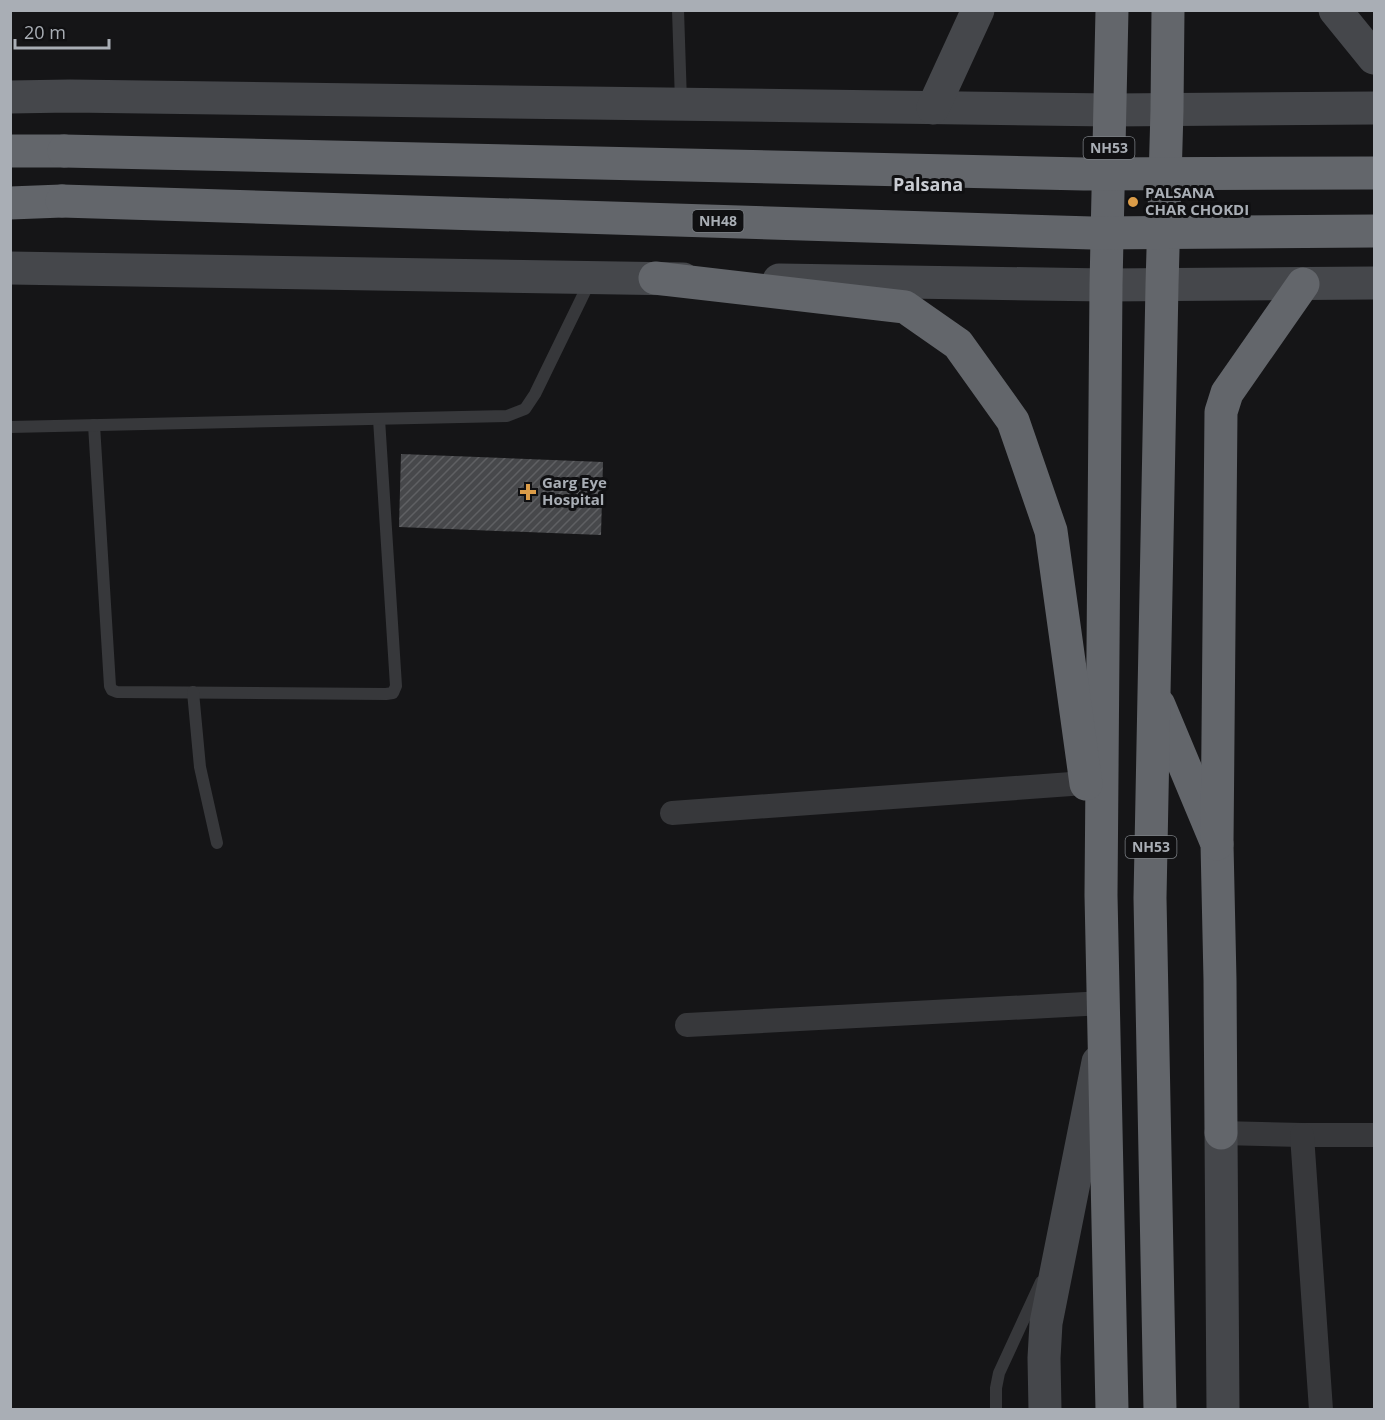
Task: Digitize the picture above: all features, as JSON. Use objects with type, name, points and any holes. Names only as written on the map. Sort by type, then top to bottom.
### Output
[{"type":"highway","name":"NH53","points":[[1112,10],[1106,285],[1101,895],[1112,1410]]},
{"type":"highway","name":"NH53","points":[[1160,1410],[1150,898],[1168,10]]},
{"type":"highway","points":[[10,151],[1084,174],[1374,172]]},
{"type":"highway","name":"NH48","points":[[10,202],[62,201],[1092,233],[1374,231]]},
{"type":"highway","points":[[655,278],[905,307],[958,344],[1013,421],[1051,531],[1101,895]]},
{"type":"highway","points":[[1221,1133],[1217,844],[1221,412],[1227,393],[1304,284]]},
{"type":"highway","points":[[1154,692],[1217,844]]},
{"type":"street","points":[[933,108],[978,10]]},
{"type":"street","points":[[1335,10],[1374,58]]},
{"type":"street","points":[[10,97],[1110,110],[1374,108]]},
{"type":"street","points":[[10,268],[1106,285],[1374,283]]},
{"type":"street","points":[[672,813],[1085,783]]},
{"type":"street","points":[[687,1025],[1104,1015],[1046,1323],[1045,1410]]},
{"type":"street","points":[[1223,1410],[1221,1133],[1374,1135]]},
{"type":"street","points":[[1302,1135],[1321,1410]]},
{"type":"lane","points":[[678,10],[681,104]]},
{"type":"lane","points":[[10,427],[507,416],[525,409],[535,394],[592,278]]},
{"type":"lane","points":[[94,425],[112,690],[117,692],[374,694],[393,693],[396,686],[379,419]]},
{"type":"lane","points":[[193,692],[200,767],[217,843]]},
{"type":"lane","points":[[996,1410],[999,1373],[1065,1229]]},
{"type":"lane","points":[[1223,1372],[1229,1410]]},
{"type":"building","points":[[401,454],[603,462],[601,535],[399,527]]},
{"type":"place","name":"PALSANA CHAR CHOKDI","points":[[1133,202]]},
{"type":"place","name":"Garg Eye Hospital","points":[[528,492]]},
{"type":"district","name":"Palsana","points":[[928,185]]}]
